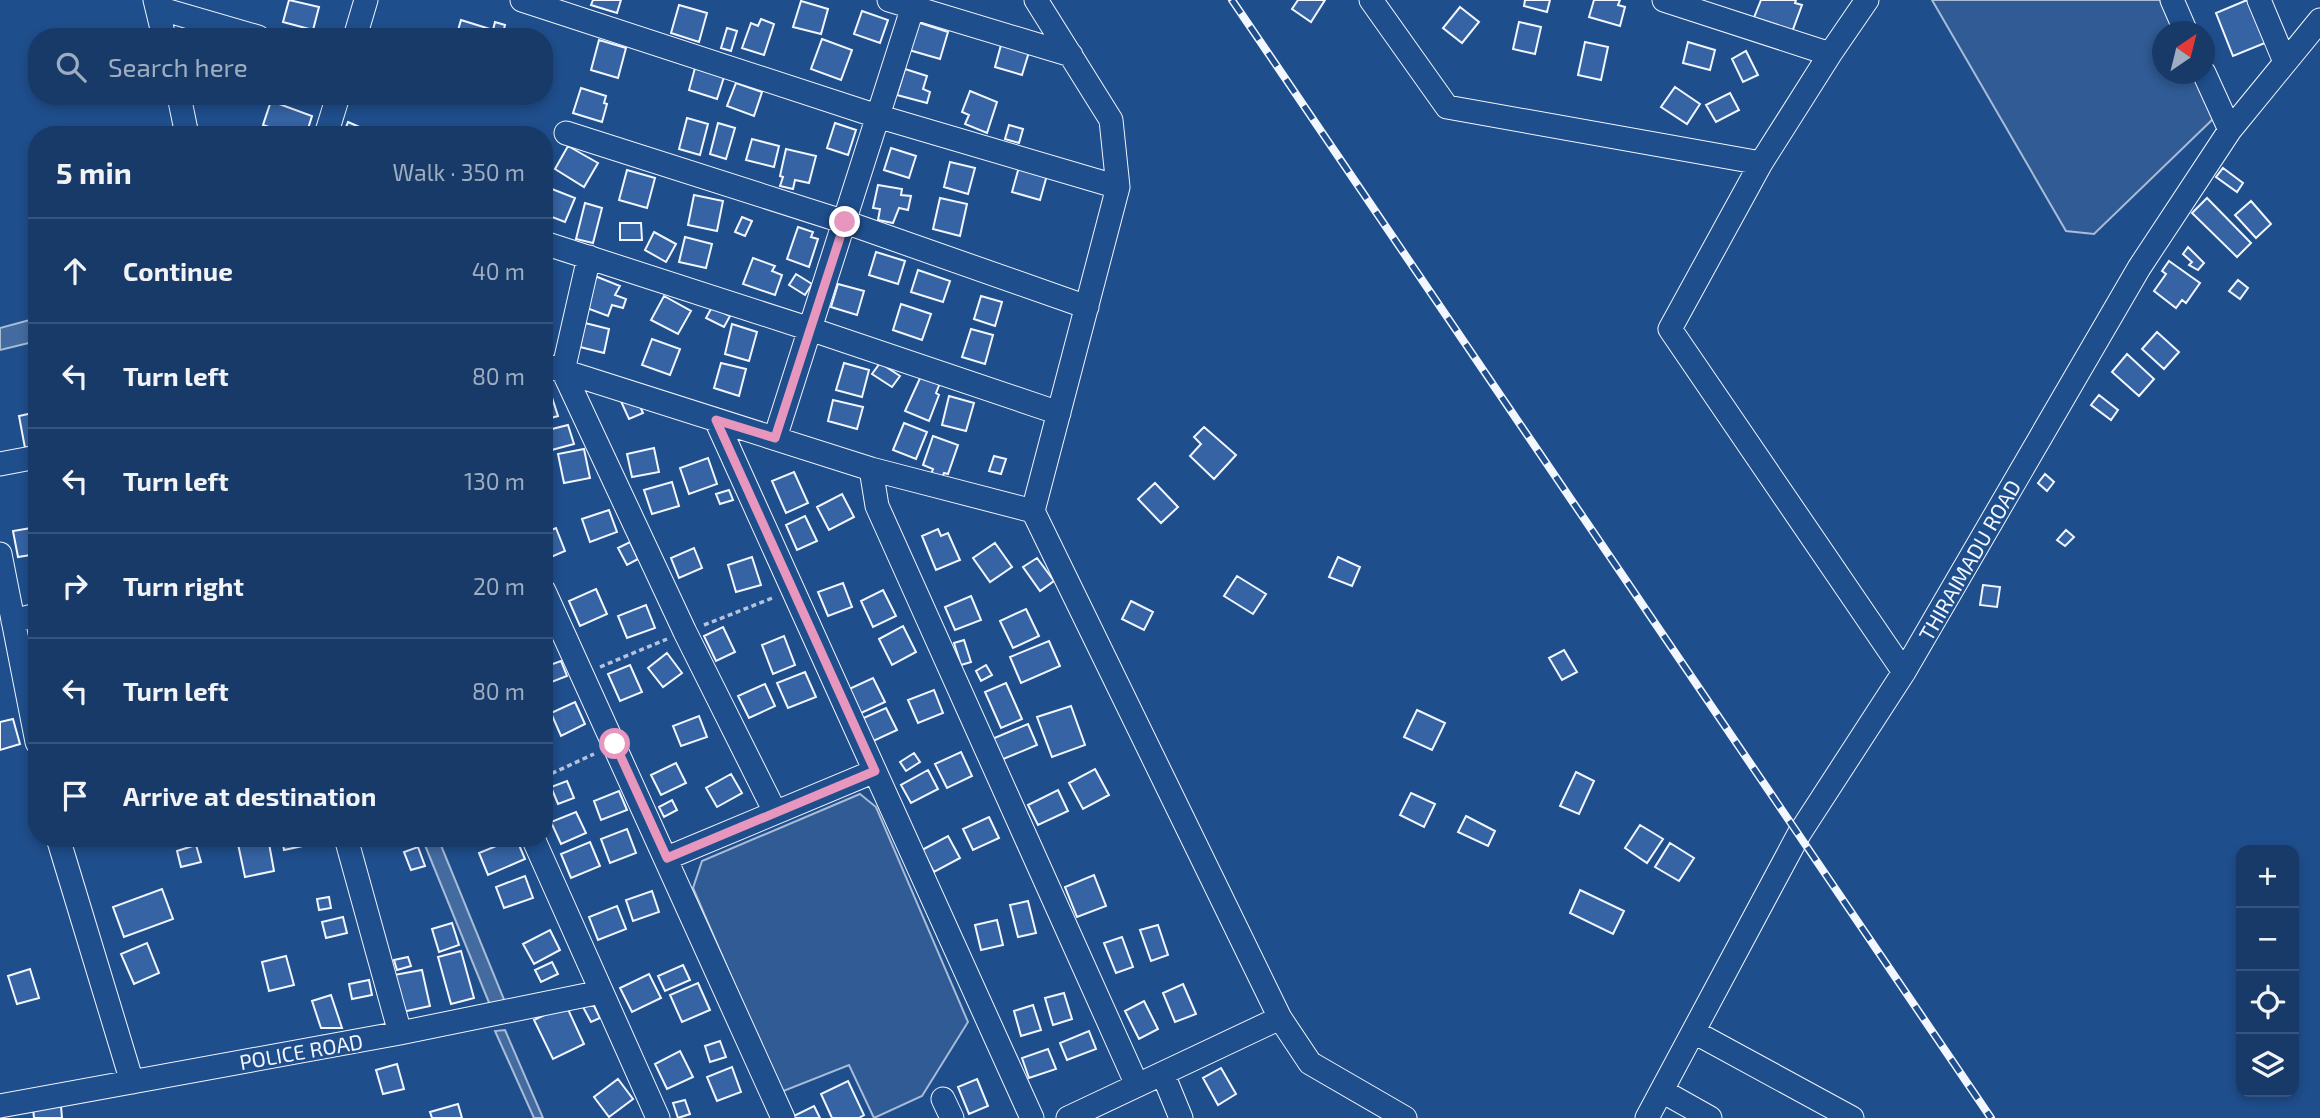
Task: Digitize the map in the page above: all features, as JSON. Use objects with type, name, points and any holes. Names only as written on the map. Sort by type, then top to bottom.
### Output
[{"type":"street","points":[[358,28],[366,0]]},
{"type":"street","points":[[522,0],[877,116],[1118,187]]},
{"type":"street","points":[[889,0],[914,4],[1071,55]]},
{"type":"street","points":[[1036,0],[1111,120],[1118,187],[1033,511],[1280,1018],[1310,1063],[1405,1118]]},
{"type":"street","points":[[1371,0],[1447,107],[1761,163]]},
{"type":"street","points":[[1664,0],[1830,54]]},
{"type":"street","points":[[1867,0],[1761,163],[1671,329],[1904,672]]},
{"type":"street","points":[[2172,0],[2181,21]]},
{"type":"street","points":[[2259,0],[2285,62]]},
{"type":"street","points":[[157,4],[162,28]]},
{"type":"street","points":[[157,4],[230,28]]},
{"type":"street","points":[[775,438],[914,4]]},
{"type":"street","name":"THIRAIMADU ROAD","points":[[1647,1118],[1799,834],[1904,672],[2139,268],[2230,130],[2320,20]]},
{"type":"street","points":[[2209,84],[2230,130]]},
{"type":"street","points":[[180,105],[186,126]]},
{"type":"street","points":[[329,126],[335,105]]},
{"type":"street","points":[[566,133],[845,222],[1087,307]]},
{"type":"street","points":[[553,246],[1059,413]]},
{"type":"street","points":[[589,257],[554,368],[775,812]]},
{"type":"street","points":[[554,368],[871,469],[1033,511]]},
{"type":"street","points":[[716,420],[1032,1118]]},
{"type":"street","points":[[0,464],[28,459]]},
{"type":"street","points":[[871,469],[877,506],[1137,1085]]},
{"type":"street","points":[[0,554],[28,686]]},
{"type":"street","points":[[553,610],[783,1118]]},
{"type":"street","points":[[13,621],[28,617]]},
{"type":"street","points":[[667,858],[875,771]]},
{"type":"street","points":[[61,847],[132,1082]]},
{"type":"street","points":[[348,847],[400,1033]]},
{"type":"street","points":[[537,847],[658,1118]]},
{"type":"street","name":"POLICE ROAD","points":[[0,1106],[400,1033],[601,992]]},
{"type":"street","points":[[1068,1118],[1280,1018]]},
{"type":"street","points":[[1694,1032],[1852,1118]]},
{"type":"street","points":[[1163,1074],[1181,1118]]},
{"type":"street","points":[[1662,1091],[1710,1118]]},
{"type":"path","points":[[553,773],[615,744]]},
{"type":"shaded area","points":[[1932,0],[2160,0],[2169,21],[2152,21],[2152,84],[2199,84],[2214,118],[2094,234],[2066,231]]},
{"type":"shaded area","points":[[28,320],[28,343],[0,350],[0,328]]},
{"type":"shaded area","points":[[860,794],[876,807],[968,1022],[922,1096],[874,1118],[849,1065],[781,1092],[693,888],[702,861]]},
{"type":"shaded area","points":[[426,847],[442,847],[505,1002],[490,1005]]},
{"type":"shaded area","points":[[505,1030],[543,1118],[534,1118],[495,1031]]},
{"type":"building","points":[[289,0],[319,7],[314,28],[283,22]]},
{"type":"building","points":[[593,0],[621,0],[617,13],[591,5]]},
{"type":"building","points":[[1298,0],[1325,0],[1311,22],[1292,9]]},
{"type":"building","points":[[1525,0],[1550,0],[1547,12],[1524,6]]},
{"type":"building","points":[[1594,0],[1620,0],[1618,5],[1625,7],[1620,26],[1589,17]]},
{"type":"building","points":[[1761,0],[1796,0],[1795,3],[1802,5],[1792,32],[1753,20]]},
{"type":"building","points":[[2247,0],[2265,43],[2233,56],[2216,13]]},
{"type":"building","points":[[801,1],[828,9],[821,34],[793,27]]},
{"type":"building","points":[[679,5],[707,13],[699,42],[671,33]]},
{"type":"building","points":[[1460,7],[1479,22],[1462,43],[1443,28]]},
{"type":"building","points":[[862,11],[888,20],[880,43],[854,34]]},
{"type":"building","points":[[761,19],[774,24],[764,55],[742,48],[751,23],[758,26]]},
{"type":"building","points":[[461,20],[487,28],[459,28]]},
{"type":"building","points":[[495,22],[505,25],[504,28],[494,28]]},
{"type":"building","points":[[917,22],[948,32],[940,59],[909,50]]},
{"type":"building","points":[[1519,22],[1541,27],[1535,54],[1513,49]]},
{"type":"building","points":[[727,28],[737,31],[731,51],[721,48]]},
{"type":"building","points":[[822,39],[852,50],[841,80],[811,69]]},
{"type":"building","points":[[599,40],[626,48],[618,78],[591,70]]},
{"type":"building","points":[[1585,42],[1608,47],[1601,80],[1578,75]]},
{"type":"building","points":[[1688,42],[1715,50],[1710,70],[1683,63]]},
{"type":"building","points":[[1001,45],[1029,52],[1022,75],[995,67]]},
{"type":"building","points":[[1746,51],[1758,75],[1743,82],[1732,59]]},
{"type":"building","points":[[695,68],[724,77],[717,99],[689,90]]},
{"type":"building","points":[[905,69],[927,76],[923,89],[930,92],[927,103],[897,95]]},
{"type":"building","points":[[736,83],[762,92],[754,116],[727,106]]},
{"type":"building","points":[[1675,87],[1700,104],[1687,124],[1661,107]]},
{"type":"building","points":[[581,88],[606,96],[604,103],[607,104],[602,122],[573,113]]},
{"type":"building","points":[[970,91],[997,102],[987,133],[965,124],[969,115],[962,112]]},
{"type":"building","points":[[1730,93],[1739,110],[1716,122],[1706,105]]},
{"type":"building","points":[[270,105],[282,105],[312,116],[309,126],[263,125]]},
{"type":"building","points":[[687,118],[708,124],[700,155],[679,149]]},
{"type":"building","points":[[718,123],[735,128],[726,159],[710,154]]},
{"type":"building","points":[[835,123],[856,130],[848,155],[827,148]]},
{"type":"building","points":[[1009,125],[1023,129],[1019,143],[1005,139]]},
{"type":"building","points":[[752,139],[779,146],[774,167],[746,160]]},
{"type":"building","points":[[568,146],[598,163],[584,187],[555,169]]},
{"type":"building","points":[[891,148],[916,156],[909,178],[884,170]]},
{"type":"building","points":[[786,149],[816,156],[809,183],[795,180],[793,189],[780,186]]},
{"type":"building","points":[[950,162],[975,168],[968,194],[944,187]]},
{"type":"building","points":[[1019,167],[1047,175],[1040,200],[1012,192]]},
{"type":"building","points":[[2223,168],[2243,183],[2237,192],[2216,177]]},
{"type":"building","points":[[627,170],[655,178],[647,208],[619,200]]},
{"type":"building","points":[[878,185],[902,189],[901,195],[911,196],[908,210],[899,208],[893,223],[878,220],[880,209],[873,208]]},
{"type":"building","points":[[553,189],[575,198],[565,222],[553,217]]},
{"type":"building","points":[[694,195],[723,201],[717,231],[688,225]]},
{"type":"building","points":[[940,198],[967,204],[960,236],[933,229]]},
{"type":"building","points":[[2207,198],[2251,243],[2237,257],[2192,213]]},
{"type":"building","points":[[2251,201],[2271,224],[2256,238],[2235,215]]},
{"type":"building","points":[[585,203],[602,208],[593,243],[576,239]]},
{"type":"building","points":[[742,217],[752,221],[745,236],[735,232]]},
{"type":"building","points":[[620,223],[641,223],[642,240],[620,240]]},
{"type":"building","points":[[798,227],[813,232],[811,237],[818,239],[809,267],[787,259]]},
{"type":"building","points":[[654,232],[676,244],[666,262],[645,250]]},
{"type":"building","points":[[685,237],[712,244],[706,268],[679,262]]},
{"type":"building","points":[[2188,247],[2204,263],[2198,270],[2189,265],[2192,262],[2183,254]]},
{"type":"building","points":[[876,252],[905,261],[898,284],[869,275]]},
{"type":"building","points":[[753,258],[775,266],[772,271],[782,275],[775,295],[743,284]]},
{"type":"building","points":[[2169,261],[2200,283],[2186,303],[2182,300],[2176,308],[2154,291],[2166,274],[2162,271]]},
{"type":"building","points":[[918,270],[950,281],[943,302],[911,292]]},
{"type":"building","points":[[796,274],[812,284],[805,295],[789,285]]},
{"type":"building","points":[[595,276],[620,286],[615,295],[626,299],[623,308],[612,305],[608,316],[584,307]]},
{"type":"building","points":[[2238,280],[2248,288],[2240,299],[2229,291]]},
{"type":"building","points":[[838,284],[864,291],[857,315],[831,307]]},
{"type":"building","points":[[664,296],[691,311],[678,334],[651,320]]},
{"type":"building","points":[[981,296],[1002,302],[995,326],[974,319]]},
{"type":"building","points":[[901,304],[931,314],[922,340],[893,330]]},
{"type":"building","points":[[712,307],[730,316],[724,327],[706,318]]},
{"type":"building","points":[[585,323],[609,329],[604,353],[580,347]]},
{"type":"building","points":[[732,324],[757,332],[749,361],[725,354]]},
{"type":"building","points":[[971,329],[993,335],[985,364],[962,357]]},
{"type":"building","points":[[2157,332],[2179,352],[2164,369],[2142,349]]},
{"type":"building","points":[[652,339],[680,349],[670,375],[642,365]]},
{"type":"building","points":[[2127,354],[2154,379],[2139,396],[2112,372]]},
{"type":"building","points":[[721,363],[746,369],[739,396],[714,388]]},
{"type":"building","points":[[844,363],[869,370],[862,397],[836,390]]},
{"type":"building","points":[[880,363],[900,376],[892,387],[872,374]]},
{"type":"building","points":[[921,376],[940,383],[936,393],[939,395],[929,421],[905,411]]},
{"type":"building","points":[[633,390],[643,413],[629,419],[619,397]]},
{"type":"building","points":[[2099,395],[2118,410],[2111,420],[2091,405]]},
{"type":"building","points":[[949,396],[974,403],[966,431],[942,425]]},
{"type":"building","points":[[553,400],[558,416],[553,417]]},
{"type":"building","points":[[833,400],[863,407],[857,429],[828,421]]},
{"type":"building","points":[[28,414],[28,447],[25,448],[19,416]]},
{"type":"building","points":[[904,423],[927,432],[916,459],[893,450]]},
{"type":"building","points":[[568,425],[574,444],[553,450],[553,429]]},
{"type":"building","points":[[1204,427],[1236,455],[1214,479],[1190,456],[1201,444],[1194,437]]},
{"type":"building","points":[[933,436],[958,445],[948,474],[944,473],[941,480],[930,477],[933,469],[923,465]]},
{"type":"building","points":[[654,448],[659,472],[632,477],[627,454]]},
{"type":"building","points":[[584,449],[590,478],[564,483],[558,454]]},
{"type":"building","points":[[994,456],[1006,459],[1001,474],[989,471]]},
{"type":"building","points":[[708,458],[717,484],[689,494],[680,468]]},
{"type":"building","points":[[794,472],[808,503],[786,513],[772,481]]},
{"type":"building","points":[[2045,474],[2054,482],[2047,491],[2038,483]]},
{"type":"building","points":[[672,482],[679,506],[652,514],[644,490]]},
{"type":"building","points":[[1155,483],[1178,507],[1161,523],[1138,499]]},
{"type":"building","points":[[729,490],[733,500],[720,504],[716,494]]},
{"type":"building","points":[[842,494],[854,517],[829,530],[817,507]]},
{"type":"building","points":[[609,510],[617,532],[590,542],[582,519]]},
{"type":"building","points":[[805,516],[817,541],[797,550],[786,525]]},
{"type":"building","points":[[28,528],[28,555],[18,557],[13,531]]},
{"type":"building","points":[[556,528],[565,551],[553,556],[553,529]]},
{"type":"building","points":[[938,529],[941,536],[948,533],[960,560],[936,570],[922,536]]},
{"type":"building","points":[[2066,530],[2074,537],[2065,546],[2057,540]]},
{"type":"building","points":[[630,542],[638,559],[627,565],[618,548]]},
{"type":"building","points":[[995,543],[1012,567],[990,582],[973,558]]},
{"type":"building","points":[[694,548],[702,568],[679,578],[671,558]]},
{"type":"building","points":[[752,557],[761,585],[736,592],[728,565]]},
{"type":"building","points":[[1338,557],[1360,567],[1352,586],[1329,577]]},
{"type":"building","points":[[1037,558],[1054,581],[1040,591],[1023,567]]},
{"type":"building","points":[[1237,576],[1266,594],[1253,614],[1224,596]]},
{"type":"building","points":[[843,583],[852,607],[828,616],[818,592]]},
{"type":"building","points":[[1983,585],[2000,587],[1997,607],[1980,605]]},
{"type":"building","points":[[596,589],[607,614],[580,626],[569,601]]},
{"type":"building","points":[[883,590],[896,616],[873,627],[861,601]]},
{"type":"building","points":[[971,596],[981,620],[955,630],[945,607]]},
{"type":"building","points":[[1131,601],[1153,612],[1144,630],[1122,619]]},
{"type":"building","points":[[646,605],[655,628],[627,638],[618,616]]},
{"type":"building","points":[[1026,609],[1039,636],[1013,648],[1000,621]]},
{"type":"building","points":[[903,626],[916,652],[892,665],[879,639]]},
{"type":"building","points":[[723,627],[735,652],[716,661],[704,636]]},
{"type":"building","points":[[784,636],[795,665],[773,674],[762,645]]},
{"type":"building","points":[[964,640],[971,662],[961,665],[954,643]]},
{"type":"building","points":[[1049,641],[1060,666],[1021,683],[1010,657]]},
{"type":"building","points":[[1564,650],[1577,672],[1562,680],[1549,658]]},
{"type":"building","points":[[667,653],[682,673],[663,687],[648,668]]},
{"type":"building","points":[[561,661],[567,676],[553,681],[553,664]]},
{"type":"building","points":[[630,665],[642,692],[620,701],[608,674]]},
{"type":"building","points":[[986,665],[992,675],[981,681],[976,671]]},
{"type":"building","points":[[805,672],[816,697],[788,708],[777,683]]},
{"type":"building","points":[[873,678],[885,702],[859,714],[847,690]]},
{"type":"building","points":[[1006,683],[1022,719],[1001,728],[985,692]]},
{"type":"building","points":[[765,684],[775,706],[749,718],[738,696]]},
{"type":"building","points":[[934,690],[943,713],[918,723],[908,700]]},
{"type":"building","points":[[575,702],[585,724],[561,736],[553,712]]},
{"type":"building","points":[[1071,706],[1085,745],[1052,757],[1037,717]]},
{"type":"building","points":[[886,708],[897,730],[869,743],[859,720]]},
{"type":"building","points":[[1417,710],[1445,723],[1432,750],[1404,737]]},
{"type":"building","points":[[699,716],[707,737],[681,746],[673,726]]},
{"type":"building","points":[[13,719],[20,744],[0,750],[0,722]]},
{"type":"building","points":[[1028,724],[1037,745],[1001,760],[992,739]]},
{"type":"building","points":[[961,752],[972,776],[947,788],[935,764]]},
{"type":"building","points":[[914,753],[920,762],[906,771],[900,762]]},
{"type":"building","points":[[676,763],[686,783],[661,795],[651,775]]},
{"type":"building","points":[[1095,769],[1109,795],[1083,809],[1069,783]]},
{"type":"building","points":[[928,770],[938,789],[911,803],[901,785]]},
{"type":"building","points":[[1576,772],[1594,781],[1579,814],[1560,806]]},
{"type":"building","points":[[731,774],[742,793],[717,807],[706,788]]},
{"type":"building","points":[[567,781],[574,798],[558,804],[553,786]]},
{"type":"building","points":[[1058,790],[1068,811],[1038,825],[1028,805]]},
{"type":"building","points":[[619,791],[627,810],[601,820],[594,801]]},
{"type":"building","points":[[1411,793],[1435,804],[1424,827],[1400,815]]},
{"type":"building","points":[[672,800],[677,810],[664,817],[659,807]]},
{"type":"building","points":[[576,812],[586,833],[561,844],[553,821]]},
{"type":"building","points":[[1466,816],[1495,831],[1488,846],[1458,832]]},
{"type":"building","points":[[989,817],[999,838],[973,850],[963,829]]},
{"type":"building","points":[[1640,825],[1663,839],[1647,863],[1625,848]]},
{"type":"building","points":[[627,829],[636,853],[610,863],[601,839]]},
{"type":"building","points":[[948,836],[960,858],[934,872],[922,850]]},
{"type":"building","points":[[590,842],[600,866],[571,878],[561,854]]},
{"type":"building","points":[[1670,843],[1694,858],[1679,881],[1655,867]]},
{"type":"building","points":[[197,847],[201,862],[181,867],[177,851]]},
{"type":"building","points":[[239,847],[270,847],[274,871],[245,877]]},
{"type":"building","points":[[418,847],[425,866],[411,870],[404,852]]},
{"type":"building","points":[[494,847],[520,847],[525,859],[488,875],[479,853]]},
{"type":"building","points":[[1094,875],[1106,906],[1077,917],[1065,887]]},
{"type":"building","points":[[525,876],[533,898],[504,908],[496,887]]},
{"type":"building","points":[[162,889],[173,919],[124,937],[113,907]]},
{"type":"building","points":[[1580,890],[1624,911],[1613,934],[1570,913]]},
{"type":"building","points":[[652,891],[659,912],[633,921],[626,900]]},
{"type":"building","points":[[329,897],[331,908],[319,910],[317,899]]},
{"type":"building","points":[[1028,901],[1036,933],[1018,937],[1010,905]]},
{"type":"building","points":[[617,906],[626,929],[598,940],[589,917]]},
{"type":"building","points":[[343,917],[347,933],[326,938],[322,922]]},
{"type":"building","points":[[997,920],[1003,945],[981,950],[975,925]]},
{"type":"building","points":[[452,923],[459,945],[439,952],[432,929]]},
{"type":"building","points":[[1158,925],[1168,955],[1151,961],[1140,930]]},
{"type":"building","points":[[550,930],[560,950],[534,964],[523,944]]},
{"type":"building","points":[[1122,937],[1133,967],[1116,973],[1104,943]]},
{"type":"building","points":[[147,943],[159,973],[134,984],[121,954]]},
{"type":"building","points":[[461,951],[474,998],[451,1004],[438,957]]},
{"type":"building","points":[[286,956],[294,985],[269,991],[262,962]]},
{"type":"building","points":[[408,957],[411,966],[397,970],[394,960]]},
{"type":"building","points":[[552,962],[558,974],[541,982],[535,970]]},
{"type":"building","points":[[683,965],[690,980],[665,991],[658,976]]},
{"type":"building","points":[[30,969],[39,998],[17,1004],[8,976]]},
{"type":"building","points":[[422,970],[430,1006],[402,1012],[394,975]]},
{"type":"building","points":[[649,974],[661,998],[632,1012],[620,988]]},
{"type":"building","points":[[369,980],[372,995],[352,999],[349,984]]},
{"type":"building","points":[[698,983],[710,1010],[682,1022],[670,995]]},
{"type":"building","points":[[1183,984],[1196,1014],[1175,1022],[1163,993]]},
{"type":"building","points":[[1064,993],[1072,1019],[1053,1025],[1045,998]]},
{"type":"building","points":[[331,995],[342,1028],[321,1028],[312,1001]]},
{"type":"building","points":[[1144,1001],[1158,1029],[1139,1039],[1125,1011]]},
{"type":"building","points":[[592,1002],[600,1018],[591,1022],[583,1007]]},
{"type":"building","points":[[566,1005],[584,1044],[553,1059],[534,1020]]},
{"type":"building","points":[[1033,1005],[1041,1030],[1021,1036],[1014,1011]]},
{"type":"building","points":[[1089,1031],[1096,1049],[1067,1060],[1060,1043]]},
{"type":"building","points":[[720,1041],[726,1057],[710,1062],[705,1046]]},
{"type":"building","points":[[1048,1049],[1056,1069],[1029,1078],[1022,1058]]},
{"type":"building","points":[[680,1051],[693,1077],[667,1089],[655,1064]]},
{"type":"building","points":[[397,1064],[404,1089],[383,1094],[376,1070]]},
{"type":"building","points":[[732,1067],[741,1092],[717,1101],[707,1077]]},
{"type":"building","points":[[1221,1068],[1236,1094],[1218,1105],[1203,1078]]},
{"type":"building","points":[[618,1079],[633,1099],[609,1117],[594,1097]]},
{"type":"building","points":[[977,1079],[988,1106],[969,1114],[958,1087]]},
{"type":"building","points":[[848,1081],[864,1115],[859,1118],[832,1118],[821,1094]]},
{"type":"building","points":[[685,1100],[690,1114],[678,1118],[673,1103]]},
{"type":"building","points":[[458,1104],[462,1118],[432,1118],[430,1112]]},
{"type":"building","points":[[61,1106],[62,1118],[34,1118],[33,1108]]},
{"type":"building","points":[[814,1106],[820,1118],[790,1118]]},
{"type":"railway","points":[[1232,0],[1991,1118]]},
{"type":"route","points":[[615,744],[667,858],[875,771],[716,420],[775,438],[845,222]]}]
